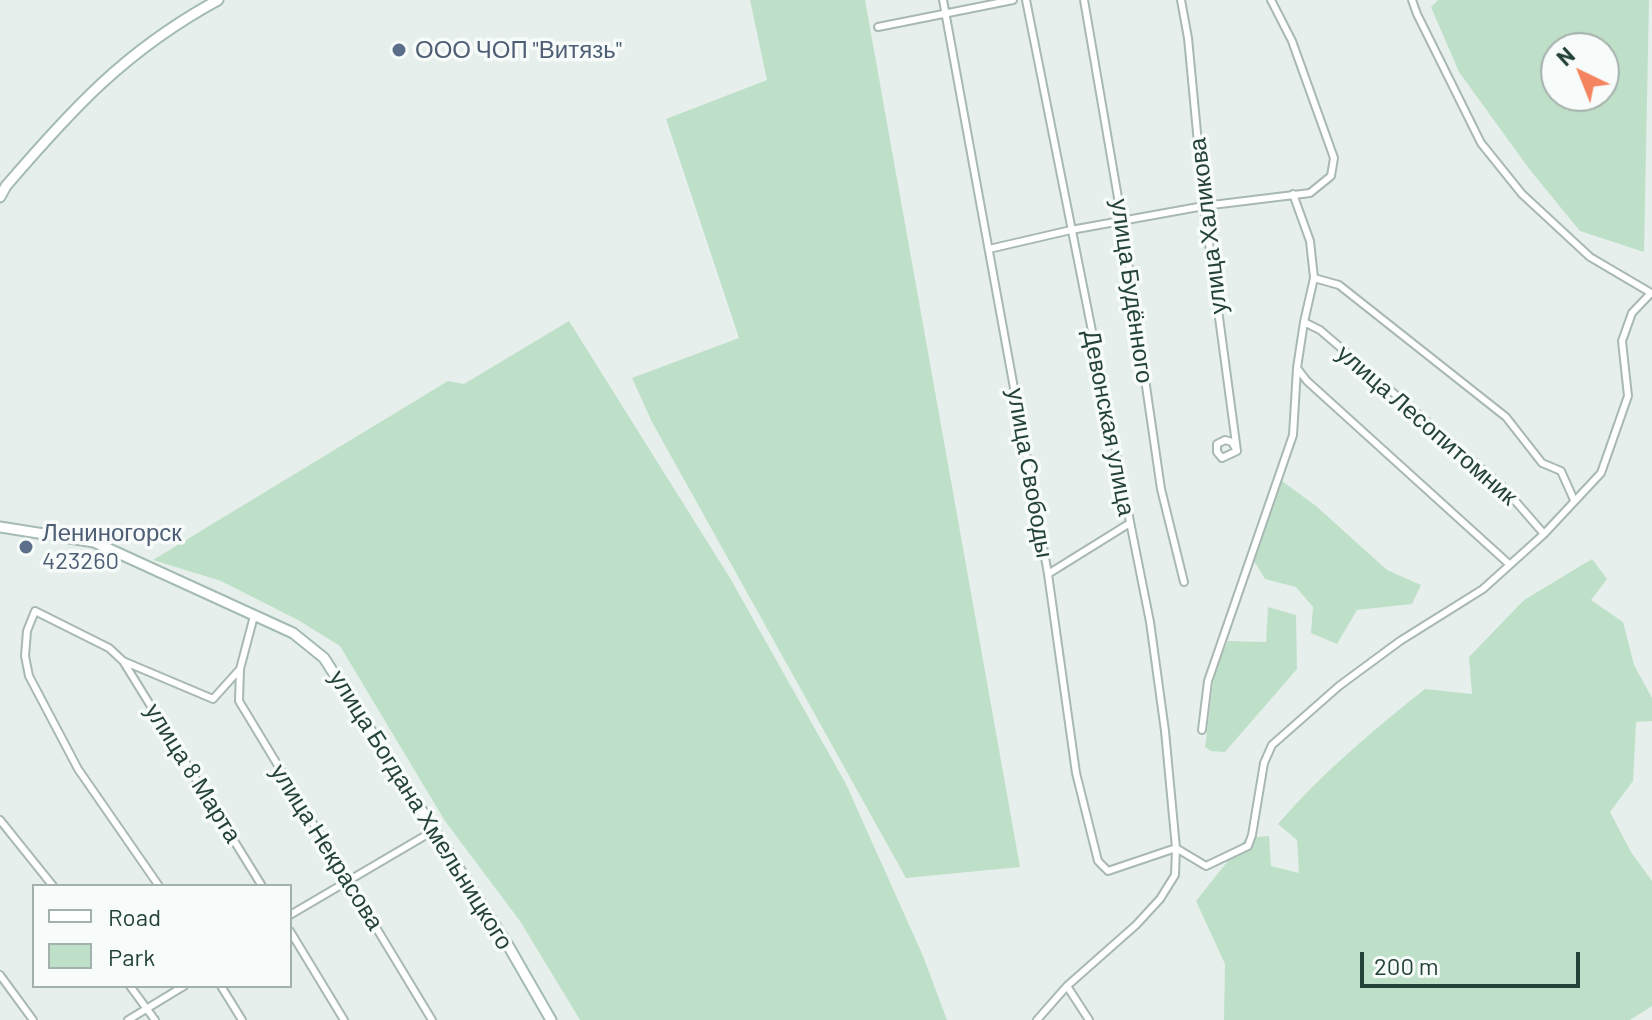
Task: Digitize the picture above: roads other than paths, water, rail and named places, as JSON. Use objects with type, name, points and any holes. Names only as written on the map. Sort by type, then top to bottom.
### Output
[{"type":"street","points":[[0,197],[3,183],[60,123],[134,53],[218,0]]},
{"type":"street","name":"улица Свободы","points":[[943,0],[1048,574],[1076,773],[1098,861],[1108,871],[1176,848]]},
{"type":"street","points":[[878,27],[1013,0]]},
{"type":"street","name":"Девонская улица","points":[[1026,0],[1150,622],[1165,731],[1176,848],[1175,875],[1160,899],[1136,925],[1067,986],[1037,1020]]},
{"type":"street","name":"улица Будённого","points":[[1084,0],[1122,221],[1161,489],[1184,582]]},
{"type":"street","name":"улица Халикова","points":[[1181,0],[1188,38],[1204,206],[1237,451]]},
{"type":"street","points":[[989,249],[1071,230],[1204,206],[1310,193],[1331,176],[1334,158],[1292,41],[1271,0]]},
{"type":"street","points":[[1176,848],[1206,866],[1248,846],[1264,763],[1272,745],[1339,686],[1400,641],[1483,589],[1544,534],[1601,473],[1628,396],[1622,341],[1632,313],[1651,293],[1590,257],[1514,184],[1481,143],[1412,0]]},
{"type":"street","points":[[1202,730],[1208,681],[1293,435],[1297,368],[1314,278],[1310,241],[1293,194]]},
{"type":"street","points":[[1314,278],[1339,285],[1506,417],[1542,463],[1561,471],[1574,500]]},
{"type":"street","name":"улица Лесопитомник","points":[[1304,322],[1320,330],[1504,488],[1544,534]]},
{"type":"street","points":[[1297,368],[1307,381],[1509,564]]},
{"type":"street","points":[[1048,574],[1130,523]]},
{"type":"street","name":"улица Богдана Хмельницкого","points":[[0,527],[94,542],[293,633],[324,658],[509,947],[551,1020]]},
{"type":"street","name":"улица Некрасова","points":[[158,884],[78,769],[29,676],[25,656],[27,631],[35,611],[109,648],[123,661],[213,699],[240,669]]},
{"type":"street","name":"улица Некрасова","points":[[254,616],[240,669],[239,701],[432,1020]]},
{"type":"street","name":"улица 8 Марта","points":[[123,661],[261,884]]},
{"type":"street","points":[[0,820],[51,884]]},
{"type":"street","points":[[292,914],[433,831]]},
{"type":"street","points":[[292,934],[344,1020]]},
{"type":"street","points":[[0,975],[33,1020]]},
{"type":"street","points":[[1067,986],[1089,1020]]},
{"type":"street","points":[[132,988],[155,1020]]},
{"type":"street","points":[[128,1020],[181,988]]},
{"type":"street","points":[[222,988],[242,1020]]},
{"type":"place","name":"ООО ЧОП \"Витязь\"","points":[[399,50]]},
{"type":"place","name":"Лениногорск 423260","points":[[26,547]]}]
